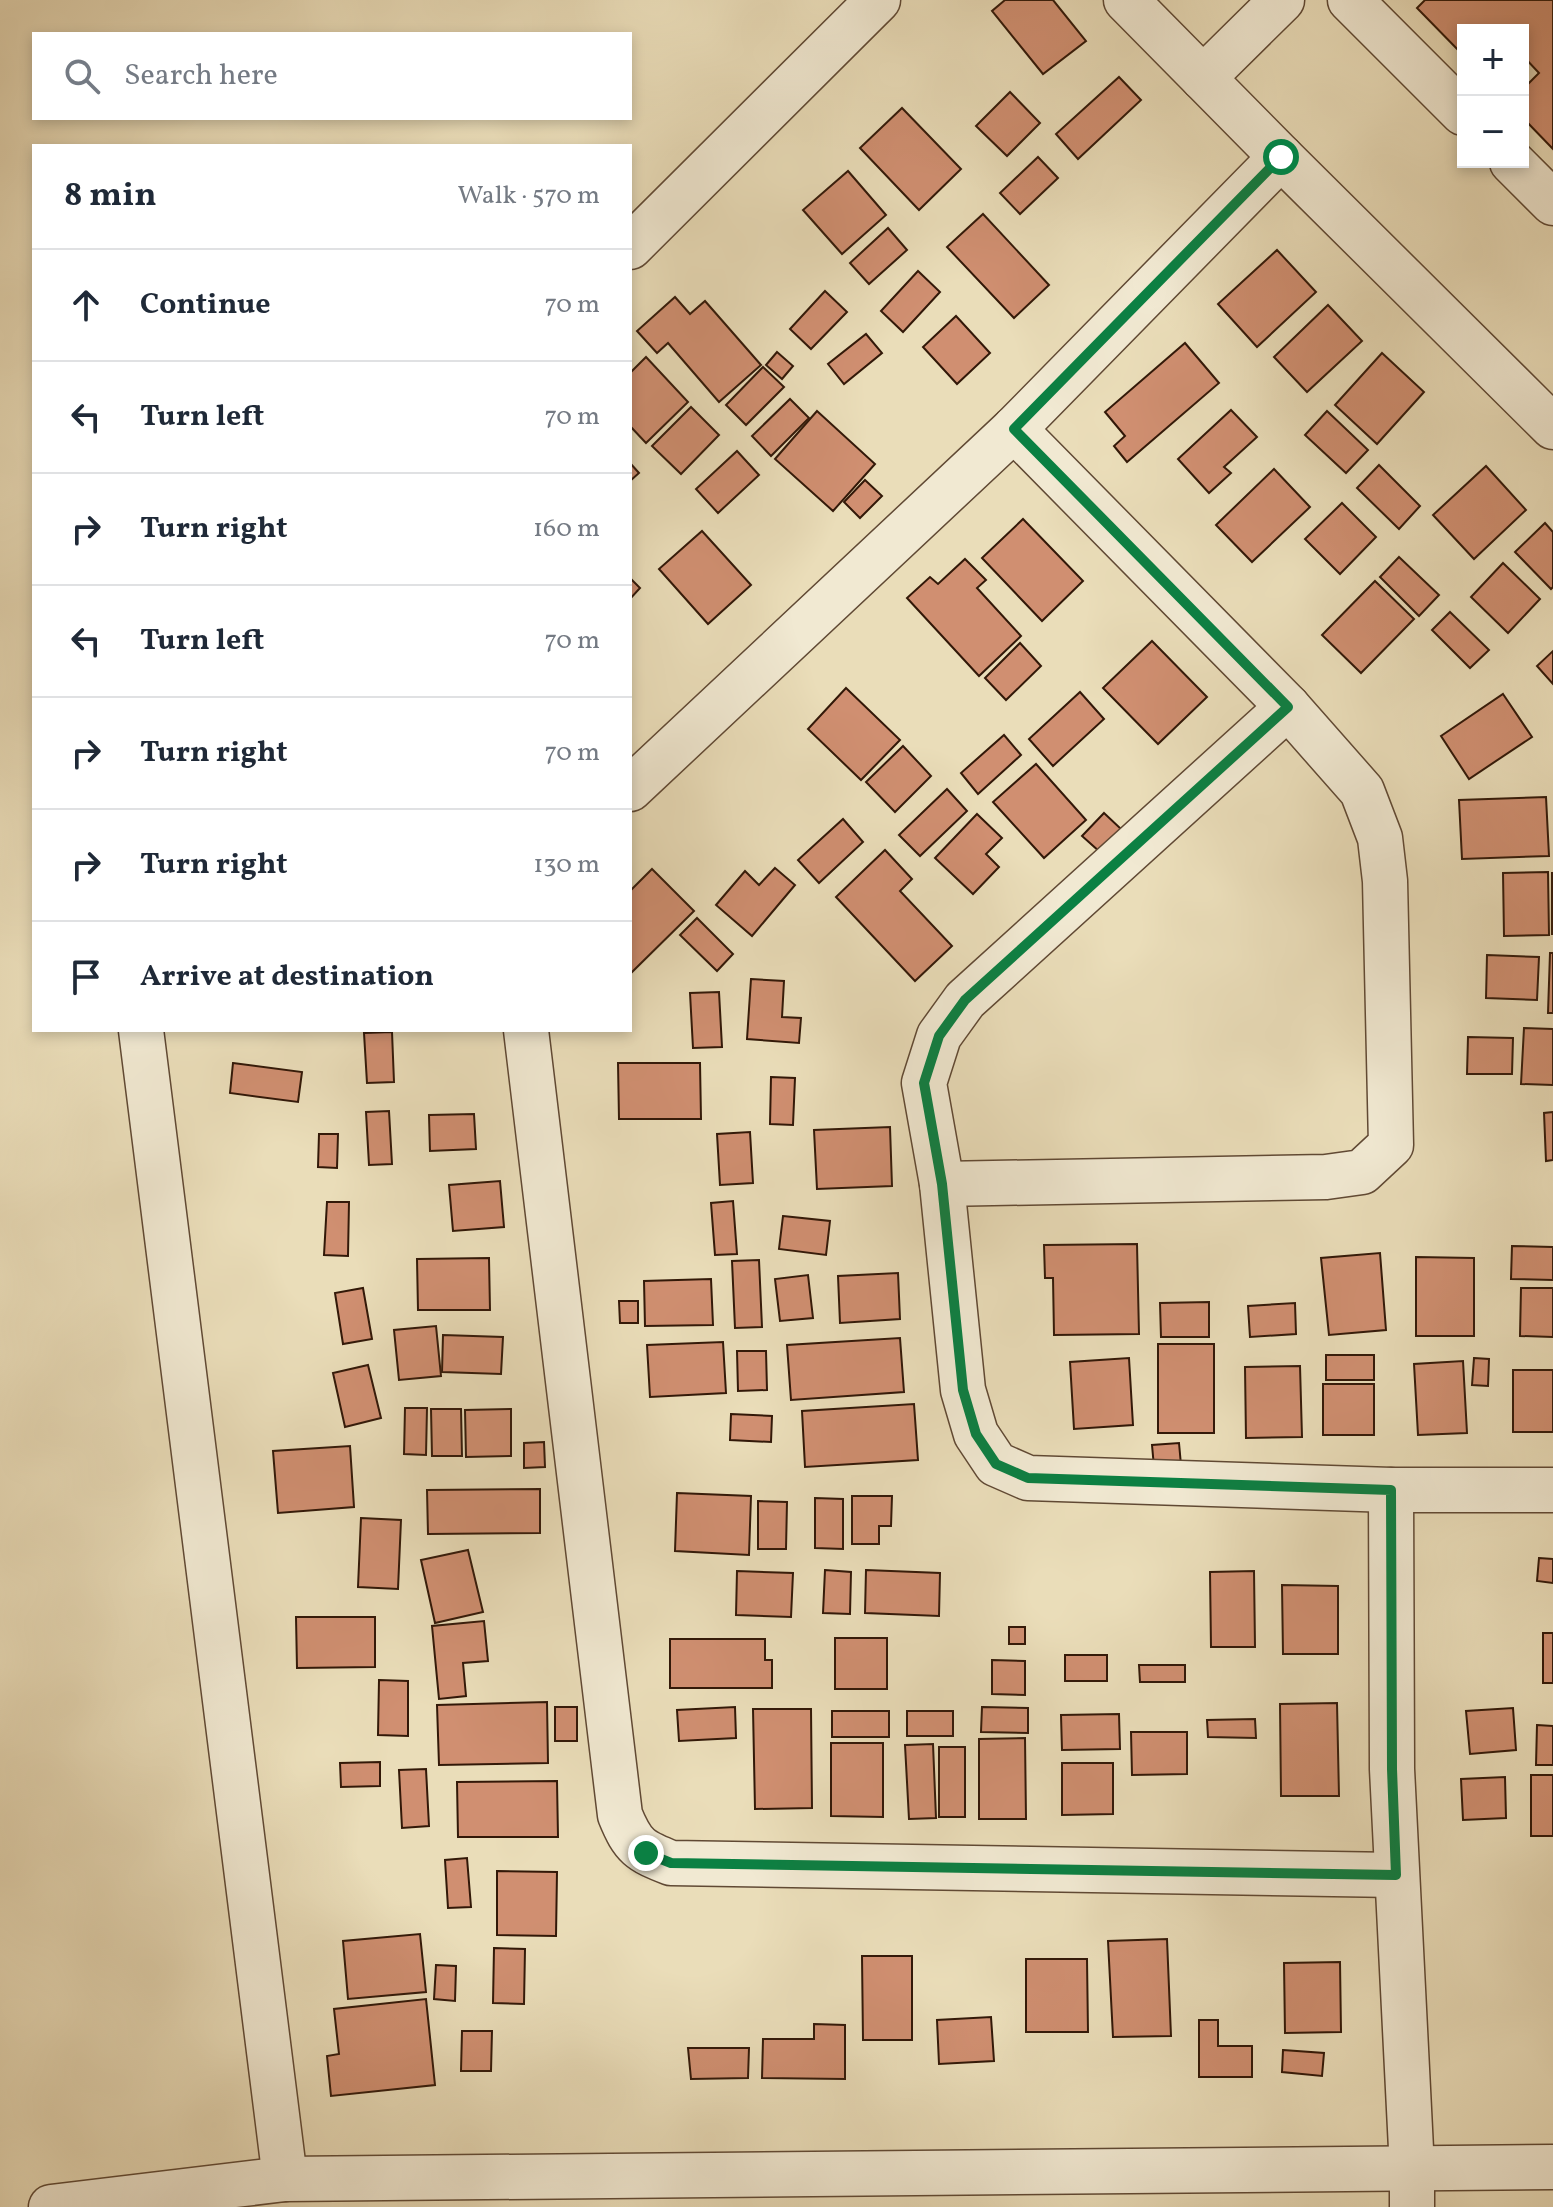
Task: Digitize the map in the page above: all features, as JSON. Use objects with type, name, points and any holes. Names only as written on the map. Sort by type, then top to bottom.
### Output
[{"type":"street","points":[[632,245],[878,0]]},
{"type":"street","points":[[1126,0],[1553,427]]},
{"type":"street","points":[[1203,78],[1282,0]]},
{"type":"street","points":[[1350,0],[1457,107]]},
{"type":"street","points":[[632,787],[1014,429],[1281,157]]},
{"type":"street","points":[[1518,168],[1553,203]]},
{"type":"street","points":[[942,1184],[1326,1177],[1362,1172],[1391,1145],[1385,881],[1380,838],[1362,791],[1288,707],[1014,429]]},
{"type":"street","points":[[1288,707],[965,1000],[939,1036],[924,1083],[942,1184],[963,1390],[976,1434],[996,1464],[1028,1478],[1391,1490],[1553,1490]]},
{"type":"street","points":[[141,1032],[285,2179]]},
{"type":"street","points":[[526,1032],[620,1815],[629,1838],[646,1853],[671,1863],[1396,1875]]},
{"type":"street","points":[[1391,1490],[1392,1769],[1412,2188]]},
{"type":"street","points":[[51,2207],[285,2179],[1008,2190],[1412,2188],[1553,2167]]},
{"type":"building","points":[[1005,0],[1053,0],[1086,41],[1043,74],[992,11]]},
{"type":"building","points":[[1425,0],[1553,0],[1553,149],[1529,124],[1529,83],[1539,73],[1529,62],[1529,24],[1457,24],[1457,49],[1417,8]]},
{"type":"building","points":[[1119,77],[1141,100],[1078,159],[1056,134]]},
{"type":"building","points":[[1010,92],[1040,123],[1007,156],[976,126]]},
{"type":"building","points":[[902,108],[961,169],[919,210],[860,148]]},
{"type":"building","points":[[1038,157],[1058,178],[1020,214],[1000,193]]},
{"type":"building","points":[[848,171],[886,215],[842,254],[803,210]]},
{"type":"building","points":[[983,214],[1049,285],[1014,318],[947,247]]},
{"type":"building","points":[[888,228],[907,250],[869,284],[850,263]]},
{"type":"building","points":[[1277,250],[1316,292],[1257,347],[1218,304]]},
{"type":"building","points":[[918,271],[940,292],[903,332],[881,311]]},
{"type":"building","points":[[825,291],[847,312],[811,349],[790,329]]},
{"type":"building","points":[[675,297],[690,314],[705,301],[761,365],[719,402],[668,343],[657,353],[637,331]]},
{"type":"building","points":[[1328,305],[1362,341],[1307,392],[1274,357]]},
{"type":"building","points":[[956,316],[990,353],[957,384],[923,347]]},
{"type":"building","points":[[866,334],[882,353],[844,384],[828,364]]},
{"type":"building","points":[[1185,343],[1219,383],[1127,462],[1114,446],[1125,436],[1105,412]]},
{"type":"building","points":[[777,352],[793,366],[782,379],[766,365]]},
{"type":"building","points":[[1382,353],[1424,392],[1377,444],[1335,405]]},
{"type":"building","points":[[646,357],[688,402],[646,443],[632,428],[632,371]]},
{"type":"building","points":[[763,367],[784,387],[746,425],[726,405]]},
{"type":"building","points":[[790,399],[809,418],[771,456],[752,436]]},
{"type":"building","points":[[691,407],[719,435],[681,474],[652,446]]},
{"type":"building","points":[[1231,410],[1257,437],[1224,467],[1231,473],[1209,493],[1178,459]]},
{"type":"building","points":[[817,411],[875,464],[833,511],[775,459]]},
{"type":"building","points":[[1327,411],[1368,450],[1346,473],[1305,435]]},
{"type":"building","points":[[737,451],[759,475],[718,513],[696,489]]},
{"type":"building","points":[[632,465],[639,473],[632,479]]},
{"type":"building","points":[[1379,465],[1420,506],[1399,529],[1357,488]]},
{"type":"building","points":[[1486,466],[1526,510],[1474,559],[1433,515]]},
{"type":"building","points":[[1274,469],[1310,507],[1252,562],[1216,525]]},
{"type":"building","points":[[865,480],[882,496],[860,518],[844,502]]},
{"type":"building","points":[[1342,503],[1376,537],[1340,574],[1305,539]]},
{"type":"building","points":[[1023,519],[1083,581],[1042,621],[982,558]]},
{"type":"building","points":[[1545,523],[1553,532],[1551,589],[1515,552]]},
{"type":"building","points":[[702,531],[751,585],[708,624],[659,569]]},
{"type":"building","points":[[1399,557],[1439,595],[1419,616],[1380,577]]},
{"type":"building","points":[[965,559],[986,580],[977,588],[1021,636],[979,676],[907,598],[930,577],[938,584]]},
{"type":"building","points":[[1503,563],[1540,599],[1508,633],[1471,597]]},
{"type":"building","points":[[632,580],[640,588],[632,597]]},
{"type":"building","points":[[1375,581],[1414,619],[1361,673],[1322,635]]},
{"type":"building","points":[[1450,612],[1489,650],[1470,668],[1432,630]]},
{"type":"building","points":[[1152,641],[1207,697],[1158,744],[1103,688]]},
{"type":"building","points":[[1020,643],[1041,666],[1006,700],[985,678]]},
{"type":"building","points":[[1553,651],[1553,684],[1537,666]]},
{"type":"building","points":[[846,688],[900,740],[861,780],[808,729]]},
{"type":"building","points":[[1080,692],[1104,719],[1053,766],[1029,739]]},
{"type":"building","points":[[1503,694],[1532,737],[1469,779],[1441,736]]},
{"type":"building","points":[[1004,735],[1021,755],[978,794],[961,773]]},
{"type":"building","points":[[903,746],[931,776],[895,812],[866,782]]},
{"type":"building","points":[[1036,764],[1086,820],[1044,858],[993,802]]},
{"type":"building","points":[[947,789],[967,811],[920,856],[899,835]]},
{"type":"building","points":[[1546,797],[1549,856],[1462,859],[1459,800]]},
{"type":"building","points":[[1104,813],[1121,829],[1100,852],[1082,836]]},
{"type":"building","points":[[977,814],[1002,838],[986,854],[999,867],[973,894],[935,858]]},
{"type":"building","points":[[843,819],[863,842],[819,883],[798,860]]},
{"type":"building","points":[[885,850],[912,879],[900,891],[952,946],[915,981],[836,897]]},
{"type":"building","points":[[775,868],[795,885],[752,936],[716,905],[745,871],[759,885]]},
{"type":"building","points":[[652,869],[694,911],[632,972],[632,889]]},
{"type":"building","points":[[1548,872],[1549,935],[1504,936],[1503,873]]},
{"type":"building","points":[[1553,873],[1553,934],[1552,934]]},
{"type":"building","points":[[697,918],[733,954],[717,971],[680,935]]},
{"type":"building","points":[[1550,953],[1553,953],[1553,1013],[1548,1013]]},
{"type":"building","points":[[1487,955],[1539,957],[1537,1000],[1486,998]]},
{"type":"building","points":[[751,979],[784,981],[782,1017],[801,1018],[799,1043],[747,1039]]},
{"type":"building","points":[[719,992],[722,1047],[693,1048],[690,993]]},
{"type":"building","points":[[1524,1028],[1553,1029],[1553,1085],[1521,1084]]},
{"type":"building","points":[[392,1032],[394,1082],[367,1083],[364,1033]]},
{"type":"building","points":[[1468,1037],[1513,1038],[1512,1074],[1467,1074]]},
{"type":"building","points":[[233,1063],[302,1072],[298,1102],[230,1093]]},
{"type":"building","points":[[618,1063],[700,1063],[701,1119],[619,1119]]},
{"type":"building","points":[[771,1077],[795,1078],[793,1125],[770,1124]]},
{"type":"building","points":[[389,1111],[392,1164],[369,1165],[366,1112]]},
{"type":"building","points":[[1553,1112],[1553,1160],[1546,1161],[1544,1113]]},
{"type":"building","points":[[474,1114],[476,1149],[430,1151],[429,1115]]},
{"type":"building","points":[[890,1127],[892,1186],[817,1189],[814,1130]]},
{"type":"building","points":[[750,1132],[753,1183],[720,1185],[717,1134]]},
{"type":"building","points":[[319,1134],[338,1134],[337,1168],[318,1167]]},
{"type":"building","points":[[500,1181],[504,1227],[453,1231],[449,1185]]},
{"type":"building","points":[[733,1201],[737,1254],[715,1255],[711,1203]]},
{"type":"building","points":[[327,1202],[349,1202],[348,1256],[324,1255]]},
{"type":"building","points":[[783,1216],[830,1221],[826,1255],[779,1249]]},
{"type":"building","points":[[1137,1244],[1139,1334],[1054,1335],[1053,1278],[1045,1278],[1044,1245]]},
{"type":"building","points":[[1512,1246],[1553,1247],[1553,1280],[1511,1279]]},
{"type":"building","points":[[1380,1253],[1386,1330],[1329,1335],[1321,1258]]},
{"type":"building","points":[[1416,1257],[1474,1258],[1474,1336],[1416,1336]]},
{"type":"building","points":[[489,1258],[490,1310],[418,1310],[417,1259]]},
{"type":"building","points":[[759,1260],[762,1327],[735,1328],[732,1261]]},
{"type":"building","points":[[898,1273],[900,1319],[840,1323],[838,1276]]},
{"type":"building","points":[[808,1275],[813,1318],[780,1321],[775,1279]]},
{"type":"building","points":[[711,1279],[713,1325],[645,1326],[644,1281]]},
{"type":"building","points":[[363,1288],[372,1339],[343,1344],[335,1293]]},
{"type":"building","points":[[1521,1288],[1553,1288],[1553,1337],[1520,1336]]},
{"type":"building","points":[[619,1301],[638,1301],[638,1323],[620,1323]]},
{"type":"building","points":[[1209,1302],[1209,1337],[1161,1337],[1160,1303]]},
{"type":"building","points":[[1295,1303],[1296,1334],[1250,1337],[1248,1306]]},
{"type":"building","points":[[436,1326],[441,1376],[399,1380],[394,1330]]},
{"type":"building","points":[[443,1335],[503,1337],[501,1374],[442,1372]]},
{"type":"building","points":[[900,1338],[904,1392],[791,1400],[787,1345]]},
{"type":"building","points":[[723,1342],[726,1393],[650,1397],[647,1345]]},
{"type":"building","points":[[1158,1344],[1214,1344],[1214,1433],[1158,1433]]},
{"type":"building","points":[[737,1351],[766,1351],[767,1390],[738,1391]]},
{"type":"building","points":[[1326,1355],[1374,1355],[1374,1380],[1326,1380]]},
{"type":"building","points":[[1129,1358],[1133,1425],[1074,1429],[1070,1362]]},
{"type":"building","points":[[1474,1358],[1489,1359],[1488,1386],[1472,1385]]},
{"type":"building","points":[[1463,1361],[1467,1433],[1418,1435],[1414,1364]]},
{"type":"building","points":[[368,1365],[381,1418],[345,1427],[333,1373]]},
{"type":"building","points":[[1300,1366],[1302,1437],[1246,1438],[1245,1367]]},
{"type":"building","points":[[1513,1370],[1553,1370],[1553,1432],[1513,1432]]},
{"type":"building","points":[[1323,1384],[1374,1384],[1374,1435],[1323,1435]]},
{"type":"building","points":[[914,1404],[918,1460],[805,1467],[802,1411]]},
{"type":"building","points":[[405,1408],[427,1408],[426,1455],[404,1454]]},
{"type":"building","points":[[431,1409],[461,1409],[462,1456],[432,1456]]},
{"type":"building","points":[[511,1409],[511,1456],[466,1457],[465,1410]]},
{"type":"building","points":[[731,1414],[772,1416],[771,1442],[730,1440]]},
{"type":"building","points":[[544,1442],[545,1467],[524,1468],[524,1443]]},
{"type":"building","points":[[1179,1443],[1181,1465],[1154,1467],[1152,1445]]},
{"type":"building","points":[[350,1446],[354,1507],[278,1513],[273,1451]]},
{"type":"building","points":[[540,1489],[540,1533],[428,1534],[427,1490]]},
{"type":"building","points":[[677,1493],[751,1496],[749,1555],[675,1551]]},
{"type":"building","points":[[852,1496],[892,1496],[891,1526],[879,1526],[879,1544],[852,1544]]},
{"type":"building","points":[[815,1498],[843,1499],[843,1549],[815,1548]]},
{"type":"building","points":[[758,1501],[787,1502],[786,1549],[758,1549]]},
{"type":"building","points":[[361,1518],[401,1520],[398,1589],[358,1587]]},
{"type":"building","points":[[468,1550],[483,1612],[435,1623],[421,1560]]},
{"type":"building","points":[[1539,1558],[1553,1559],[1553,1583],[1537,1581]]},
{"type":"building","points":[[825,1570],[851,1572],[850,1614],[823,1613]]},
{"type":"building","points":[[866,1570],[940,1573],[939,1616],[865,1613]]},
{"type":"building","points":[[737,1571],[793,1573],[791,1617],[736,1615]]},
{"type":"building","points":[[1254,1571],[1255,1647],[1211,1647],[1210,1572]]},
{"type":"building","points":[[1282,1585],[1338,1586],[1338,1654],[1283,1654]]},
{"type":"building","points":[[296,1617],[375,1617],[375,1667],[297,1668]]},
{"type":"building","points":[[484,1621],[488,1661],[463,1663],[466,1696],[439,1699],[432,1626]]},
{"type":"building","points":[[1009,1627],[1025,1627],[1025,1644],[1009,1644]]},
{"type":"building","points":[[1543,1633],[1553,1633],[1553,1683],[1543,1683]]},
{"type":"building","points":[[835,1638],[887,1638],[887,1689],[835,1689]]},
{"type":"building","points":[[670,1639],[765,1639],[765,1660],[772,1660],[772,1688],[670,1688]]},
{"type":"building","points":[[1065,1655],[1107,1655],[1107,1681],[1065,1681]]},
{"type":"building","points":[[992,1660],[1025,1661],[1025,1695],[992,1694]]},
{"type":"building","points":[[1139,1665],[1185,1665],[1185,1682],[1140,1682]]},
{"type":"building","points":[[379,1680],[408,1681],[408,1736],[378,1735]]},
{"type":"building","points":[[547,1702],[548,1763],[439,1765],[437,1705]]},
{"type":"building","points":[[1337,1703],[1339,1796],[1281,1796],[1280,1704]]},
{"type":"building","points":[[555,1707],[577,1707],[577,1741],[555,1741]]},
{"type":"building","points":[[735,1707],[736,1738],[679,1741],[677,1710]]},
{"type":"building","points":[[982,1707],[1028,1708],[1028,1733],[981,1732]]},
{"type":"building","points":[[1513,1708],[1516,1750],[1470,1754],[1466,1711]]},
{"type":"building","points":[[753,1709],[811,1709],[812,1808],[755,1809]]},
{"type":"building","points":[[832,1711],[889,1711],[889,1737],[832,1737]]},
{"type":"building","points":[[907,1711],[953,1711],[953,1736],[907,1736]]},
{"type":"building","points":[[1119,1714],[1120,1749],[1062,1750],[1061,1715]]},
{"type":"building","points":[[1255,1719],[1256,1738],[1208,1737],[1207,1720]]},
{"type":"building","points":[[1537,1725],[1553,1726],[1553,1765],[1536,1765]]},
{"type":"building","points":[[1131,1732],[1187,1732],[1187,1774],[1132,1775]]},
{"type":"building","points":[[1025,1738],[1026,1819],[979,1819],[979,1739]]},
{"type":"building","points":[[831,1743],[883,1743],[883,1817],[831,1816]]},
{"type":"building","points":[[933,1744],[936,1818],[909,1819],[905,1745]]},
{"type":"building","points":[[939,1747],[965,1747],[965,1817],[939,1817]]},
{"type":"building","points":[[380,1762],[380,1786],[341,1787],[340,1763]]},
{"type":"building","points":[[1062,1763],[1113,1763],[1113,1814],[1062,1815]]},
{"type":"building","points":[[426,1769],[429,1826],[402,1828],[399,1770]]},
{"type":"building","points":[[1531,1775],[1553,1775],[1553,1836],[1531,1836]]},
{"type":"building","points":[[1505,1777],[1506,1818],[1463,1820],[1461,1779]]},
{"type":"building","points":[[557,1781],[558,1837],[458,1837],[457,1782]]},
{"type":"building","points":[[467,1858],[471,1907],[448,1908],[445,1860]]},
{"type":"building","points":[[497,1871],[557,1872],[556,1936],[497,1935]]},
{"type":"building","points":[[420,1934],[426,1992],[348,1999],[343,1941]]},
{"type":"building","points":[[1167,1939],[1171,2036],[1113,2037],[1108,1941]]},
{"type":"building","points":[[494,1948],[525,1949],[524,2004],[493,2003]]},
{"type":"building","points":[[862,1956],[912,1956],[912,2040],[863,2040]]},
{"type":"building","points":[[1026,1959],[1087,1959],[1088,2032],[1026,2032]]},
{"type":"building","points":[[1340,1962],[1341,2032],[1285,2033],[1284,1963]]},
{"type":"building","points":[[436,1965],[456,1966],[455,2001],[434,1999]]},
{"type":"building","points":[[426,1999],[435,2085],[331,2096],[327,2056],[339,2054],[334,2009]]},
{"type":"building","points":[[991,2017],[994,2061],[939,2064],[937,2020]]},
{"type":"building","points":[[1199,2020],[1218,2020],[1218,2046],[1252,2046],[1252,2077],[1199,2077]]},
{"type":"building","points":[[814,2024],[845,2025],[845,2079],[762,2078],[763,2039],[814,2039]]},
{"type":"building","points":[[462,2031],[492,2031],[491,2071],[461,2071]]},
{"type":"building","points":[[688,2048],[749,2048],[748,2078],[691,2079]]},
{"type":"building","points":[[1283,2050],[1324,2053],[1322,2076],[1282,2072]]},
{"type":"route","points":[[646,1853],[671,1863],[1396,1875],[1392,1769],[1391,1490],[1028,1478],[996,1464],[976,1434],[963,1390],[942,1184],[924,1083],[939,1036],[965,1000],[1288,707],[1014,429],[1281,157]]}]
